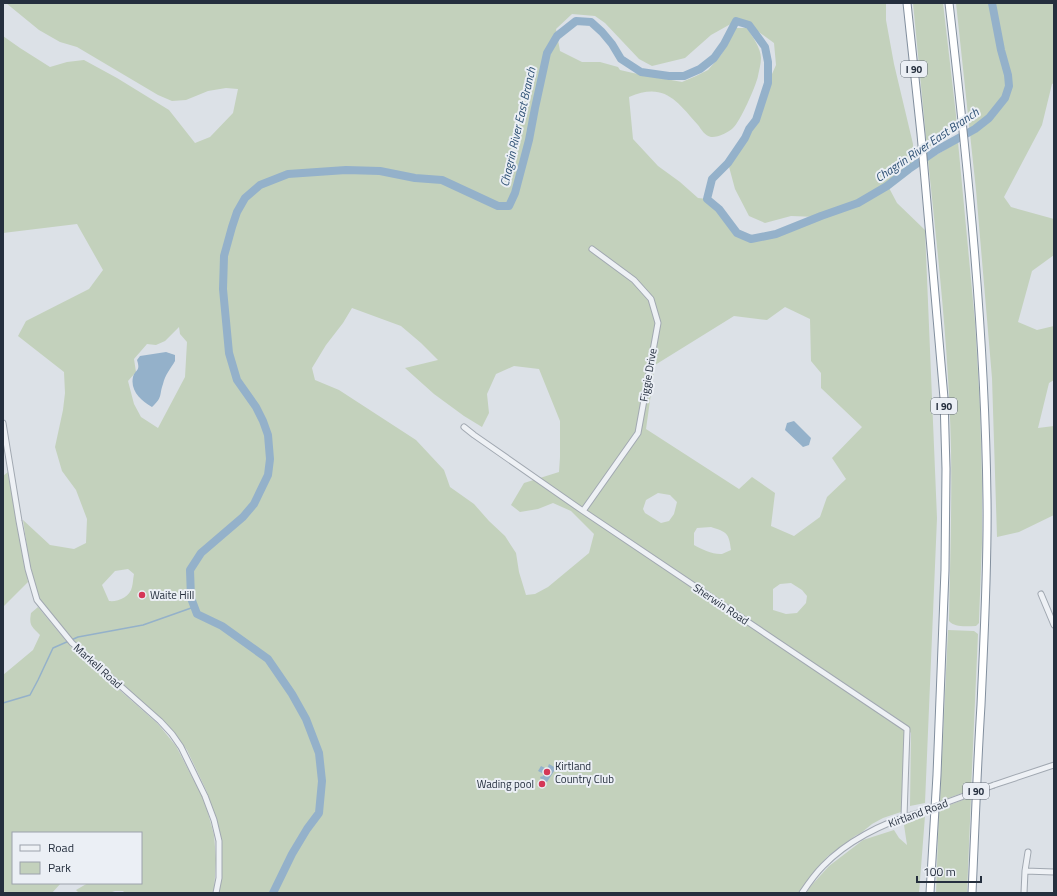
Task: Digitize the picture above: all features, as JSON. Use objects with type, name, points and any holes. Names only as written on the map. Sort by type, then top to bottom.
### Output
[{"type":"highway","name":"I 90","points":[[907,3],[921,134],[944,398],[946,469],[946,570],[930,893]]},
{"type":"highway","name":"I 90","points":[[949,3],[961,108],[978,297],[984,397],[987,502],[984,628],[972,893]]},
{"type":"street","name":"Figgie Drive","points":[[583,512],[638,433],[658,323],[651,299],[634,280],[592,249]]},
{"type":"street","name":"Markell Road","points":[[3,423],[28,569],[37,600],[72,644],[160,721],[181,747],[205,796],[214,820],[219,841],[219,878],[216,893]]},
{"type":"street","name":"Sherwin Road","points":[[464,427],[583,512],[907,729],[904,817]]},
{"type":"street","points":[[1041,594],[1054,624]]},
{"type":"street","name":"Kirtland Road","points":[[802,893],[823,866],[838,852],[870,832],[904,817],[1054,765]]},
{"type":"street","points":[[1024,893],[1028,852]]},
{"type":"street","points":[[1025,871],[1054,872]]},
{"type":"green space","points":[[6,3],[886,3],[886,20],[894,64],[913,144],[913,166],[888,186],[897,203],[925,230],[937,518],[925,803],[910,806],[911,733],[898,719],[772,635],[633,546],[905,730],[901,812],[883,818],[872,824],[828,856],[813,873],[799,893],[218,893],[219,831],[207,792],[187,750],[175,734],[75,642],[39,598],[30,568],[23,520],[50,545],[74,549],[86,543],[87,519],[76,490],[62,471],[55,447],[63,410],[65,393],[64,372],[18,336],[26,321],[89,289],[103,270],[77,224],[3,233],[3,36],[50,67],[67,62],[84,60],[117,78],[169,110],[195,143],[210,137],[233,113],[238,89],[226,88],[208,91],[186,100],[172,101],[158,95],[77,47],[60,42],[39,30]],"holes":[[[572,14],[595,16],[605,23],[639,59],[652,66],[685,58],[711,35],[736,21],[749,25],[774,43],[776,65],[768,83],[756,120],[728,163],[735,189],[749,216],[765,223],[791,216],[817,217],[776,234],[751,239],[737,233],[719,209],[707,199],[698,198],[680,182],[658,166],[633,139],[629,97],[641,93],[660,93],[676,101],[703,132],[711,137],[720,136],[733,128],[740,119],[757,81],[761,62],[760,50],[747,28],[736,28],[721,55],[708,70],[682,82],[620,70],[618,67],[600,62],[582,62],[560,51],[556,29]],[[785,307],[810,319],[811,361],[821,373],[821,388],[862,427],[832,458],[846,479],[827,497],[820,517],[794,536],[771,526],[775,493],[752,477],[739,489],[646,429],[655,365],[734,316],[767,320]],[[352,308],[401,326],[438,360],[405,368],[434,394],[482,427],[489,413],[487,394],[496,374],[514,366],[539,369],[560,421],[559,472],[524,483],[511,505],[520,512],[538,509],[553,503],[571,511],[594,534],[589,553],[548,587],[535,594],[526,595],[519,572],[516,553],[505,536],[474,504],[450,487],[444,470],[416,440],[339,390],[315,380],[312,368],[326,345],[343,323]],[[179,327],[180,334],[187,342],[185,377],[158,428],[141,417],[134,404],[128,381],[136,372],[134,359],[147,344],[156,345],[165,341]],[[658,493],[670,495],[677,502],[674,514],[669,521],[661,523],[645,513],[643,509],[646,500]],[[711,527],[721,530],[728,537],[731,550],[719,554],[711,553],[700,548],[694,545],[694,533],[697,528]],[[128,569],[134,574],[131,591],[120,600],[109,601],[102,585],[115,571]],[[791,583],[802,590],[807,596],[806,603],[797,613],[786,614],[773,610],[773,589],[780,584]]]},
{"type":"green space","points":[[913,3],[943,3],[956,115],[957,131],[927,148]]},
{"type":"green space","points":[[956,3],[1054,3],[1054,83],[1052,84],[1042,125],[1004,197],[1011,207],[1054,219],[1054,255],[1032,271],[1018,322],[1037,330],[1054,326],[1054,380],[1049,383],[1038,428],[1054,426],[1054,515],[1019,532],[997,537],[992,378],[976,190]]},
{"type":"green space","points":[[958,142],[975,322],[980,407],[982,543],[979,623],[976,626],[958,626],[949,621],[951,492],[950,413],[942,304],[928,160]]},
{"type":"green space","points":[[8,472],[28,582],[3,607],[3,476]]},
{"type":"green space","points":[[38,607],[71,647],[158,724],[176,746],[205,802],[214,835],[216,859],[214,893],[125,893],[123,891],[115,891],[109,893],[79,893],[76,890],[86,884],[142,884],[142,832],[12,832],[12,884],[60,884],[52,893],[3,893],[3,675],[33,650],[40,635],[31,625],[31,613]]},
{"type":"green space","points":[[948,630],[974,631],[978,634],[972,769],[971,790],[940,801]]},
{"type":"green space","points":[[971,797],[967,893],[936,893],[939,809]]},
{"type":"green space","points":[[925,816],[919,893],[806,893],[829,866],[863,840],[894,830],[899,838],[907,845],[904,825]]},
{"type":"water","points":[[166,352],[175,355],[175,361],[165,378],[159,398],[152,407],[140,399],[133,387],[133,377],[138,369],[137,360],[140,356]]},
{"type":"water","points":[[794,421],[811,438],[809,445],[803,447],[785,430],[787,423]]},
{"type":"water","name":"Kirtland Country Club","points":[[549,764],[556,768],[547,782],[540,778],[544,774],[538,771],[541,766],[547,769]]},
{"type":"waterway","name":"Chagrin River East Branch","points":[[273,893],[292,854],[307,829],[319,813],[322,781],[319,753],[306,719],[292,694],[268,659],[222,626],[197,614],[191,598],[190,570],[201,553],[243,517],[254,504],[268,475],[270,459],[268,435],[256,407],[237,380],[229,353],[223,289],[224,256],[237,212],[245,198],[260,185],[288,174],[346,170],[380,171],[415,178],[442,180],[498,206],[509,206],[515,193],[529,140],[547,53],[557,36],[576,21],[591,22],[612,44],[621,59],[641,72],[669,76],[684,76],[700,69],[714,58],[724,44],[736,21],[749,25],[765,47],[768,62],[768,83],[756,120],[728,163],[712,179],[707,199],[719,209],[737,233],[751,239],[776,234],[858,203],[887,186],[937,150],[975,129],[989,118],[1005,98],[1009,86],[1008,75],[1001,50],[992,3]]},
{"type":"waterway","points":[[3,703],[30,695],[53,648],[78,637],[143,625],[194,607]]},
{"type":"place","name":"Waite Hill","points":[[142,595]]},
{"type":"place","name":"Kirtland Country Club","points":[[547,772]]},
{"type":"place","name":"Wading pool","points":[[542,784]]}]
